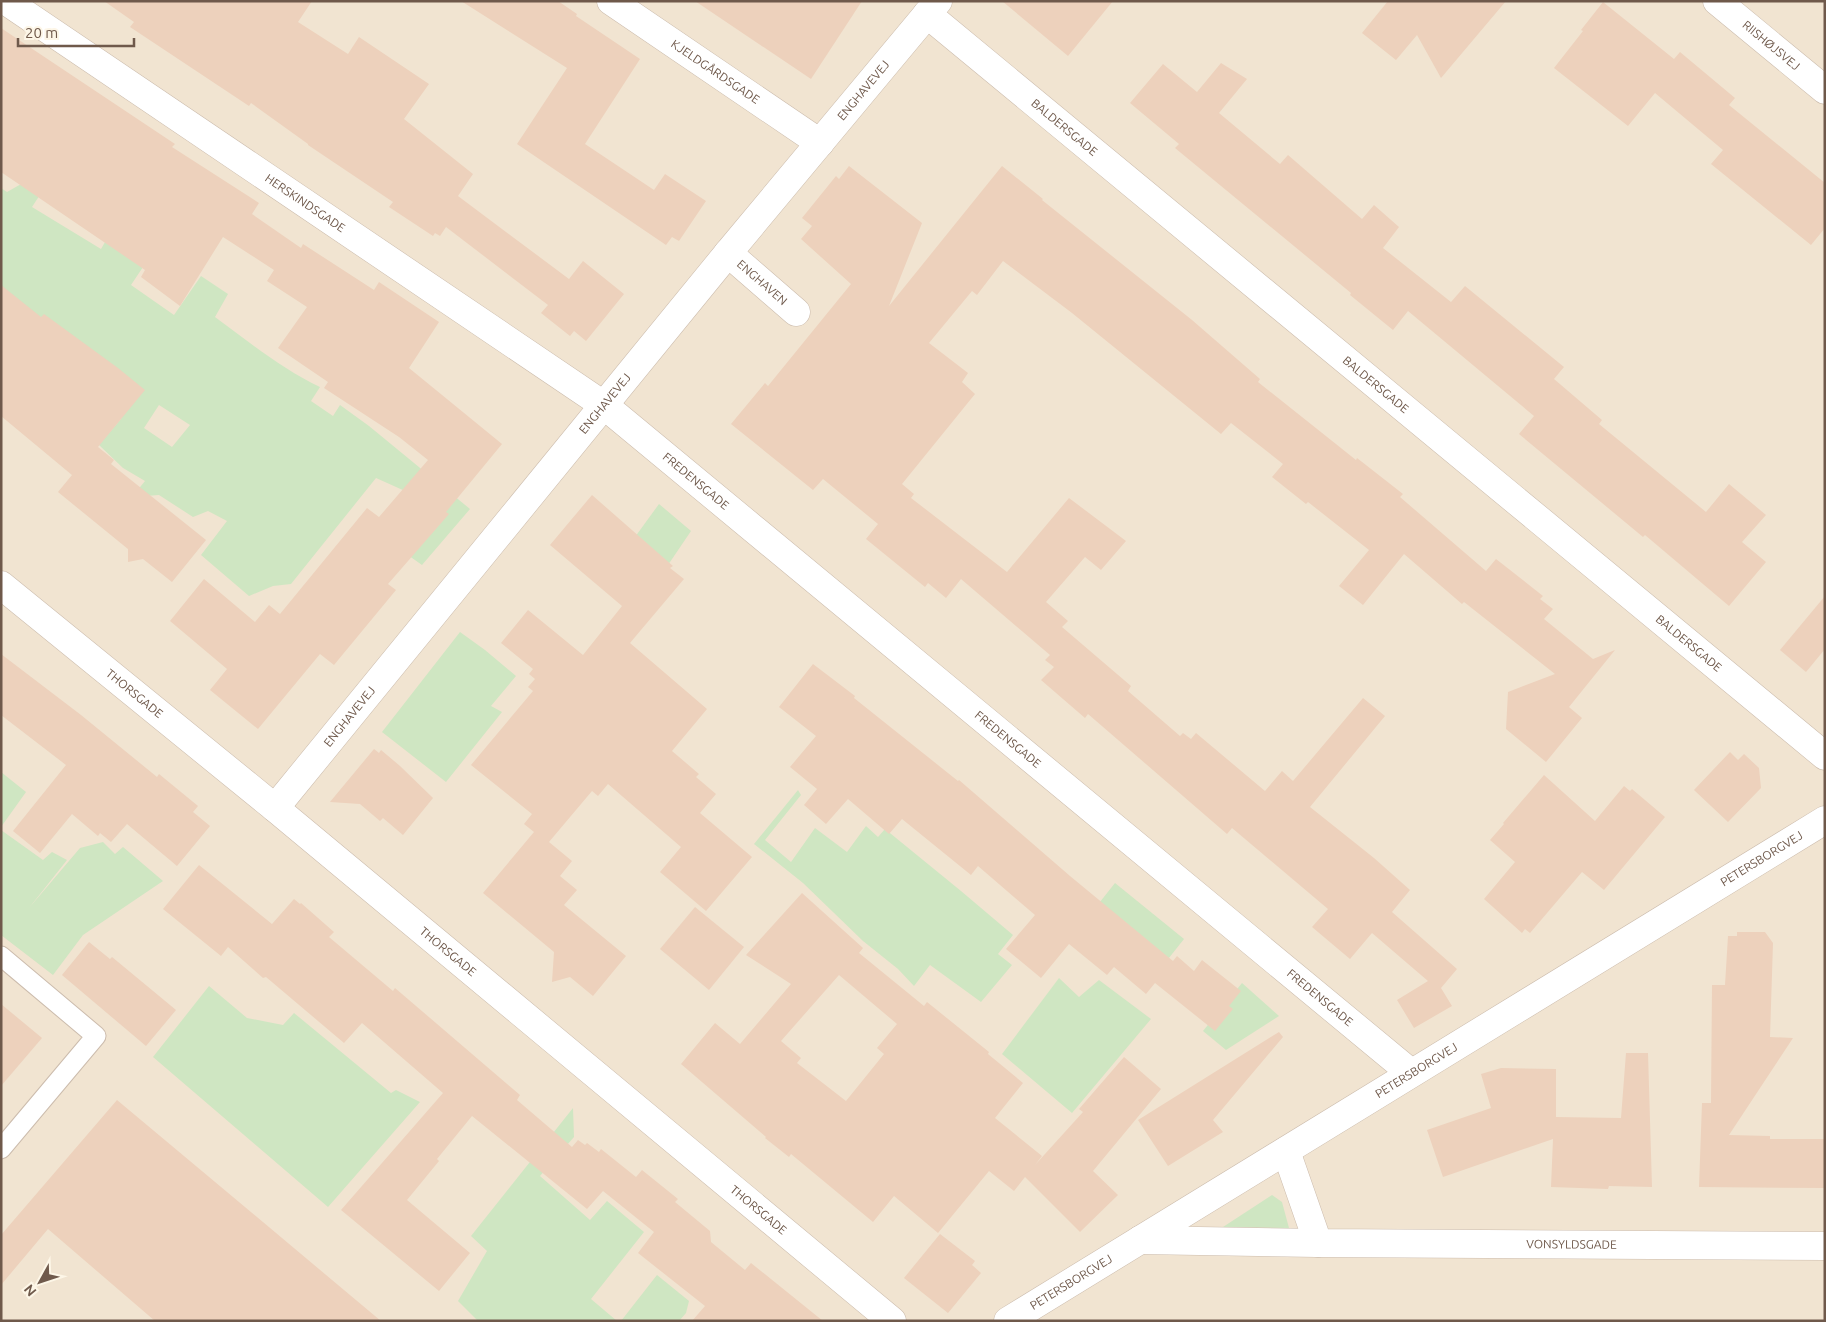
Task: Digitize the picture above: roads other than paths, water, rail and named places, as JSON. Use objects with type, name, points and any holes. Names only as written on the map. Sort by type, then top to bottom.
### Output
[{"type":"street","name":"HERSKINDSGADE","points":[[6,1],[605,406]]},
{"type":"street","name":"KJELDGÅRDSGADE","points":[[611,1],[820,144]]},
{"type":"street","name":"RIISHØJSVEJ","points":[[1717,1],[1825,90]]},
{"type":"street","name":"ENGHAVEVEJ","points":[[275,808],[728,253],[933,8]]},
{"type":"street","name":"BALDERSGADE","points":[[933,8],[1825,756]]},
{"type":"street","name":"ENGHAVEN","points":[[728,253],[796,312]]},
{"type":"street","name":"FREDENSGADE","points":[[605,406],[1411,1074]]},
{"type":"street","name":"THORSGADE","points":[[1,585],[275,808],[892,1321]]},
{"type":"street","name":"PETERSBORGVEJ","points":[[1008,1321],[1825,820]]},
{"type":"street","points":[[1286,1151],[1318,1243]]},
{"type":"street","name":"VONSYLDSGADE","points":[[1140,1240],[1825,1246]]},
{"type":"lane","points":[[1,956],[96,1036],[1,1149]]}]
